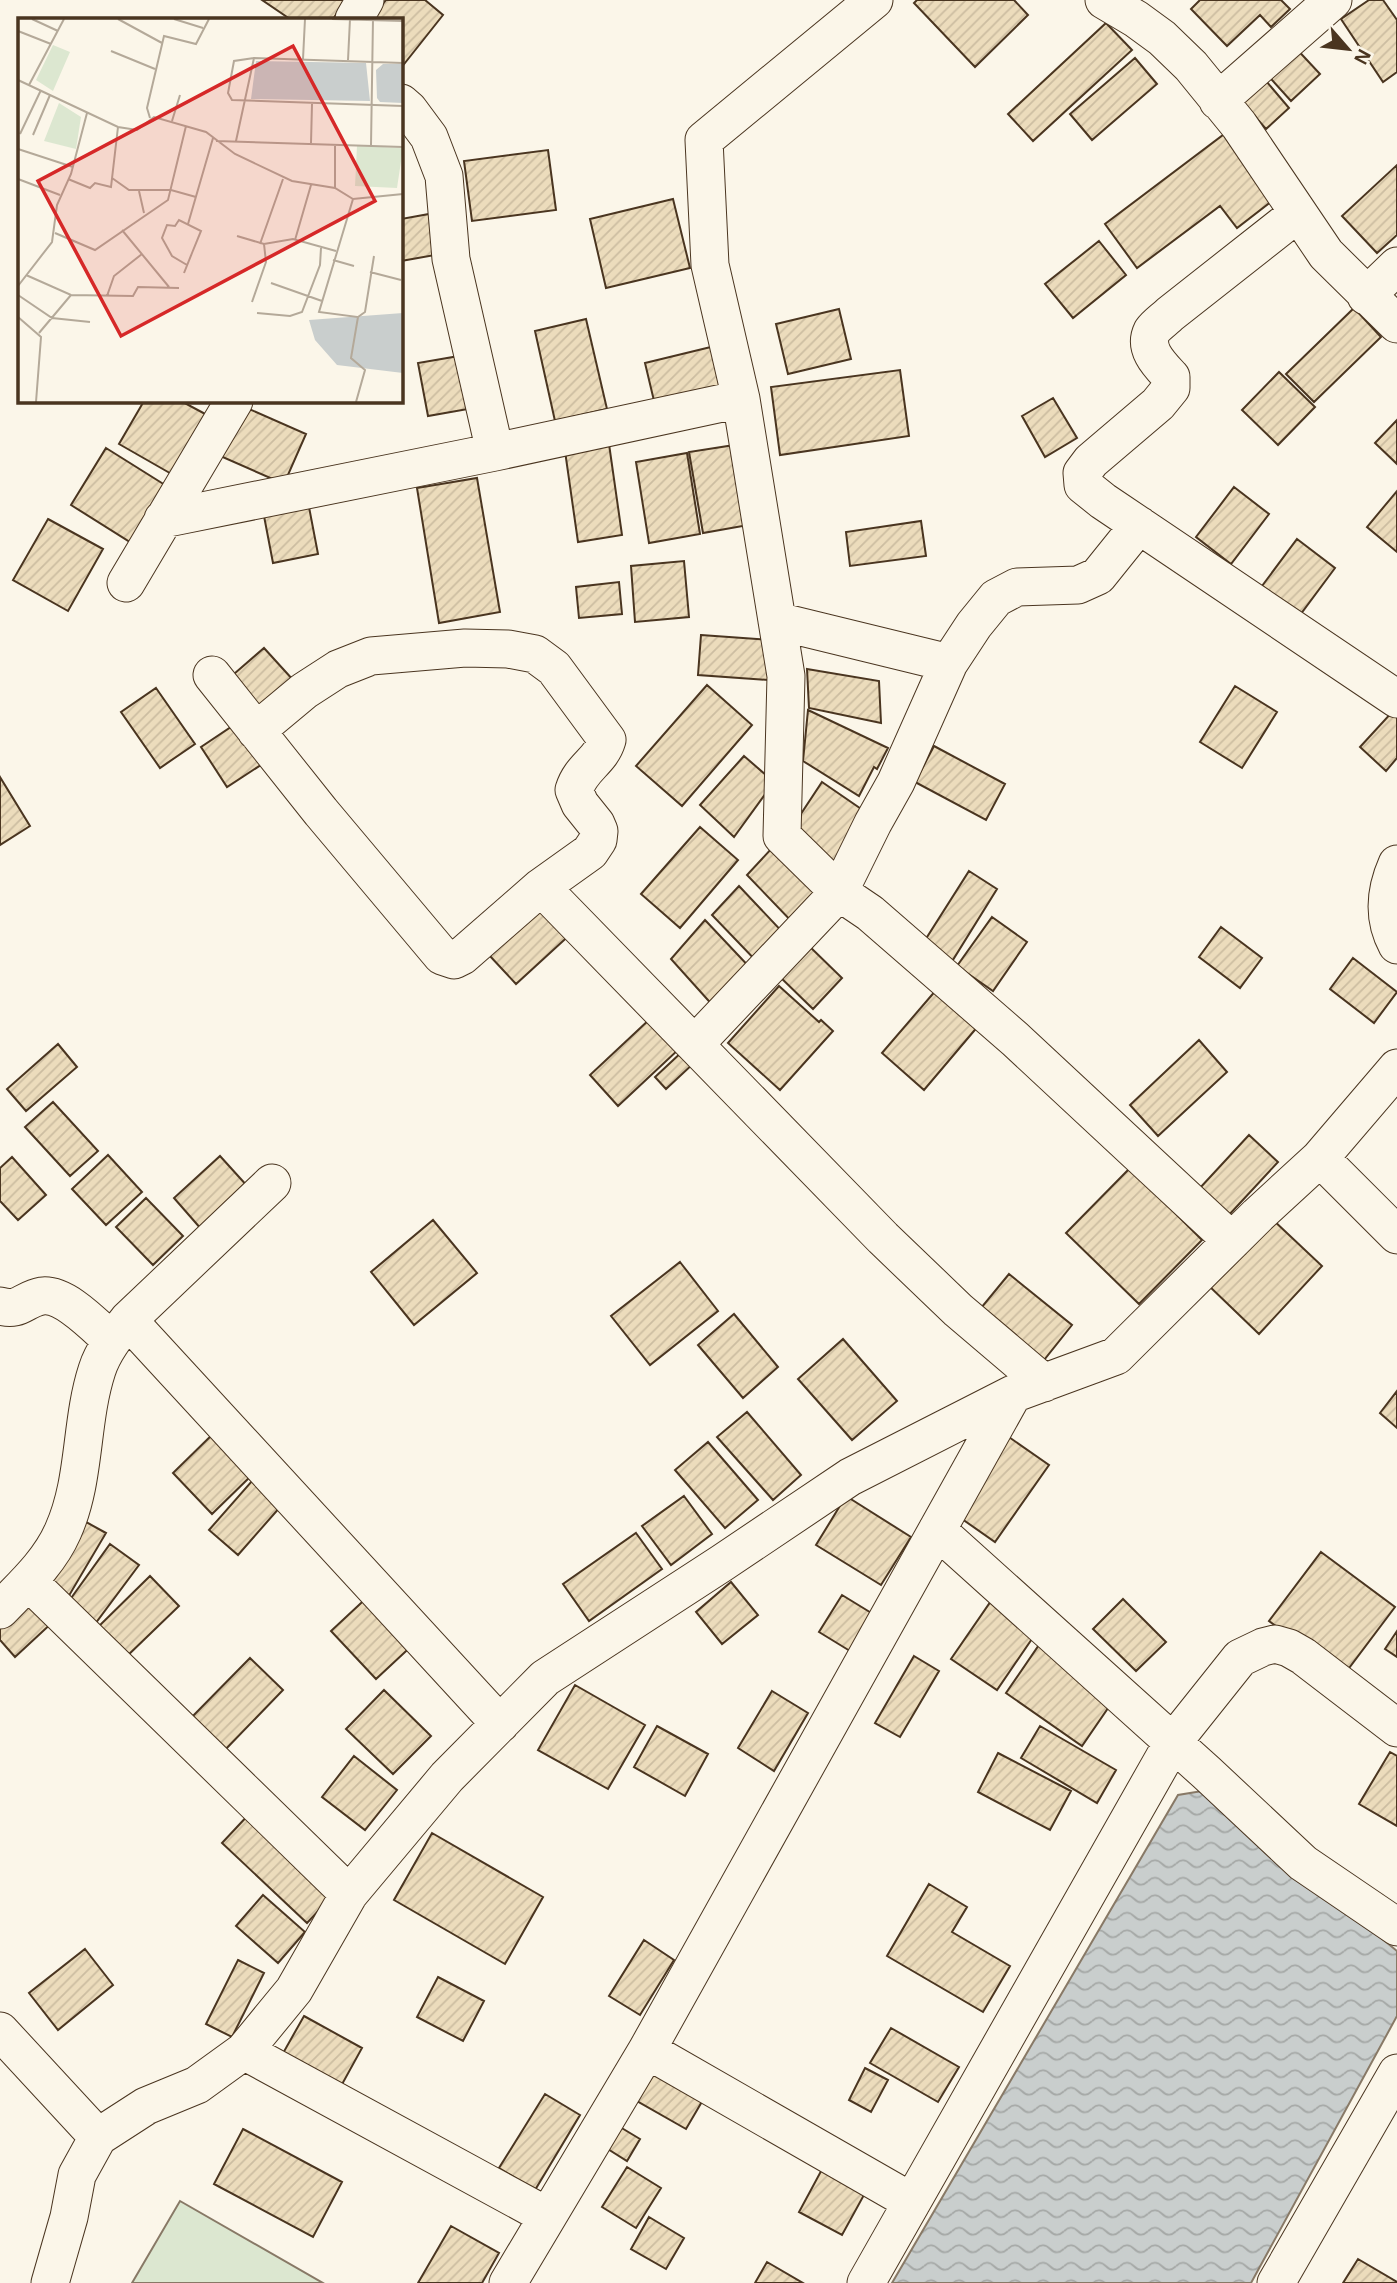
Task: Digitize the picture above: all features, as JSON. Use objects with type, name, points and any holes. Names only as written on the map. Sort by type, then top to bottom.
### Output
[{"type":"street","points":[[355,18],[365,0]]},
{"type":"street","points":[[874,0],[704,141],[710,265],[741,399],[786,676],[782,836],[839,892],[870,913],[1015,1039],[1232,1241]]},
{"type":"street","points":[[1104,0],[1162,38],[1191,66],[1239,125],[1326,254],[1397,324]]},
{"type":"street","points":[[1218,101],[1333,0]]},
{"type":"street","points":[[402,104],[429,137],[444,176],[451,259],[495,453]]},
{"type":"street","points":[[1297,214],[1152,331],[1150,345],[1156,362],[1171,377],[1171,388],[1158,404],[1091,461],[1082,473],[1083,485],[1397,699]]},
{"type":"street","points":[[1366,296],[1397,266]]},
{"type":"street","points":[[163,519],[495,453],[741,399]]},
{"type":"street","points":[[126,583],[233,402]]},
{"type":"street","points":[[695,1044],[839,892],[895,782],[949,663],[996,598],[1017,587],[1079,585],[1098,576],[1139,525]]},
{"type":"street","points":[[777,621],[949,663]]},
{"type":"street","points":[[212,675],[256,731],[321,812],[442,956],[454,960],[462,956],[541,887],[590,852],[598,840],[599,831],[596,824],[580,804],[574,790],[578,778],[604,750],[607,740],[554,668],[535,654],[508,649],[465,648],[371,656],[338,669],[256,731]]},
{"type":"street","points":[[1397,864],[1390,881],[1386,908],[1397,946]]},
{"type":"street","points":[[541,887],[883,1238],[958,1310],[1028,1388]]},
{"type":"street","points":[[50,2283],[78,2175],[97,2137],[146,2106],[197,2085],[244,2051],[294,1990],[349,1894],[447,1777],[545,1678],[850,1477],[1028,1388],[1116,1356],[1320,1158],[1397,1068]]},
{"type":"street","points":[[1320,1158],[1397,1234]]},
{"type":"street","points":[[0,1610],[41,1568],[63,1533],[74,1502],[97,1369],[120,1331],[272,1183]]},
{"type":"street","points":[[0,1306],[13,1309],[44,1296],[57,1299],[120,1331],[500,1724]]},
{"type":"street","points":[[508,2283],[647,2050],[937,1530],[1028,1388]]},
{"type":"street","points":[[937,1530],[1303,1863],[1397,1927]]},
{"type":"street","points":[[28,1581],[349,1894]]},
{"type":"street","points":[[866,2283],[1173,1742],[1240,1658],[1275,1644],[1289,1648],[1397,1728]]},
{"type":"street","points":[[0,2031],[97,2137]]},
{"type":"street","points":[[647,2050],[912,2202]]},
{"type":"street","points":[[244,2051],[547,2216]]},
{"type":"street","points":[[1276,2283],[1397,2073]]},
{"type":"green space","points":[[180,2201],[323,2283],[132,2283]]},
{"type":"water","points":[[1202,1791],[1397,1951],[1397,2016],[1251,2283],[892,2283],[1178,1795]]},
{"type":"building","points":[[262,0],[346,0],[334,18],[289,18]]},
{"type":"building","points":[[386,0],[425,0],[443,15],[402,67],[402,18],[372,18]]},
{"type":"building","points":[[917,0],[1014,0],[1028,15],[975,67],[914,3]]},
{"type":"building","points":[[1200,0],[1281,0],[1290,9],[1271,27],[1260,15],[1227,46],[1191,9]]},
{"type":"building","points":[[1369,0],[1383,0],[1397,20],[1397,72],[1383,82],[1341,19]]},
{"type":"building","points":[[1106,23],[1132,50],[1033,141],[1008,114]]},
{"type":"building","points":[[1292,44],[1320,74],[1291,101],[1263,70]]},
{"type":"building","points":[[1135,58],[1157,84],[1092,140],[1070,114]]},
{"type":"building","points":[[1261,75],[1289,108],[1266,129],[1237,96]]},
{"type":"building","points":[[1227,132],[1276,198],[1237,228],[1220,206],[1137,268],[1105,224]]},
{"type":"building","points":[[548,150],[556,210],[472,221],[464,161]]},
{"type":"building","points":[[1397,165],[1397,235],[1377,253],[1342,216]]},
{"type":"building","points":[[673,199],[690,268],[606,288],[590,219]]},
{"type":"building","points":[[429,214],[435,255],[402,261],[402,219]]},
{"type":"building","points":[[1099,241],[1126,275],[1073,318],[1045,284]]},
{"type":"building","points":[[1354,308],[1381,337],[1314,402],[1286,374]]},
{"type":"building","points":[[839,309],[851,359],[788,374],[776,324]]},
{"type":"building","points":[[586,319],[607,409],[555,421],[535,331]]},
{"type":"building","points":[[715,346],[725,387],[655,405],[645,363]]},
{"type":"building","points":[[459,356],[468,409],[428,416],[418,363]]},
{"type":"building","points":[[900,370],[909,436],[780,455],[771,387]]},
{"type":"building","points":[[1279,372],[1315,407],[1278,445],[1242,410]]},
{"type":"building","points":[[1053,398],[1077,438],[1045,457],[1022,416]]},
{"type":"building","points":[[143,402],[183,402],[209,416],[175,476],[119,444]]},
{"type":"building","points":[[240,405],[306,434],[284,484],[218,455]]},
{"type":"building","points":[[1397,420],[1397,464],[1375,443]]},
{"type":"building","points":[[608,437],[622,535],[578,542],[564,444]]},
{"type":"building","points":[[741,444],[754,524],[703,533],[689,452]]},
{"type":"building","points":[[106,448],[165,485],[130,542],[71,505]]},
{"type":"building","points":[[687,453],[700,534],[649,543],[636,462]]},
{"type":"building","points":[[477,478],[500,612],[439,623],[417,488]]},
{"type":"building","points":[[1234,487],[1269,514],[1231,564],[1196,537]]},
{"type":"building","points":[[1397,491],[1397,552],[1367,527]]},
{"type":"building","points":[[309,507],[318,554],[273,563],[264,516]]},
{"type":"building","points":[[48,519],[103,549],[68,611],[13,580]]},
{"type":"building","points":[[921,521],[926,556],[850,566],[846,532]]},
{"type":"building","points":[[1297,539],[1335,568],[1300,615],[1262,586]]},
{"type":"building","points":[[684,561],[689,617],[635,622],[631,566]]},
{"type":"building","points":[[619,582],[622,614],[579,618],[576,587]]},
{"type":"building","points":[[701,635],[771,640],[768,680],[698,675]]},
{"type":"building","points":[[264,648],[294,681],[257,714],[227,680]]},
{"type":"building","points":[[807,669],[879,681],[881,723],[809,708]]},
{"type":"building","points":[[707,685],[752,725],[682,806],[636,766]]},
{"type":"building","points":[[1235,686],[1277,712],[1242,768],[1200,742]]},
{"type":"building","points":[[156,688],[195,744],[160,768],[121,712]]},
{"type":"building","points":[[808,710],[888,748],[877,769],[874,767],[859,796],[803,761]]},
{"type":"building","points":[[1393,711],[1397,714],[1397,758],[1386,771],[1360,747]]},
{"type":"building","points":[[240,721],[267,761],[227,787],[201,747]]},
{"type":"building","points":[[934,746],[1005,784],[986,820],[915,782]]},
{"type":"building","points":[[744,756],[774,782],[734,837],[700,805]]},
{"type":"building","points":[[0,777],[30,826],[0,845]]},
{"type":"building","points":[[822,782],[867,813],[833,863],[789,832]]},
{"type":"building","points":[[700,827],[738,860],[680,928],[641,894]]},
{"type":"building","points":[[773,847],[824,899],[797,927],[747,875]]},
{"type":"building","points":[[969,871],[997,889],[951,963],[922,945]]},
{"type":"building","points":[[739,886],[789,939],[762,967],[712,915]]},
{"type":"building","points":[[548,901],[574,931],[516,984],[489,955]]},
{"type":"building","points":[[992,917],[1027,942],[993,991],[957,966]]},
{"type":"building","points":[[705,920],[755,973],[716,1009],[671,959]]},
{"type":"building","points":[[1221,927],[1262,958],[1240,988],[1199,957]]},
{"type":"building","points":[[806,943],[842,978],[813,1009],[777,974]]},
{"type":"building","points":[[1353,958],[1397,992],[1374,1023],[1330,989]]},
{"type":"building","points":[[779,986],[833,1031],[780,1090],[728,1043]]},
{"type":"building","points":[[937,989],[979,1025],[924,1090],[882,1053]]},
{"type":"building","points":[[651,1018],[679,1049],[618,1106],[590,1075]]},
{"type":"building","points":[[1199,1040],[1227,1072],[1158,1136],[1130,1105]]},
{"type":"building","points":[[58,1044],[77,1067],[26,1111],[7,1089]]},
{"type":"building","points":[[684,1050],[695,1062],[666,1089],[655,1077]]},
{"type":"building","points":[[53,1102],[98,1151],[70,1176],[25,1127]]},
{"type":"building","points":[[1249,1135],[1278,1162],[1228,1216],[1199,1189]]},
{"type":"building","points":[[108,1155],[142,1192],[106,1225],[72,1189]]},
{"type":"building","points":[[220,1156],[249,1188],[202,1230],[174,1198]]},
{"type":"building","points":[[12,1157],[46,1195],[18,1220],[0,1201],[0,1168]]},
{"type":"building","points":[[1130,1168],[1202,1240],[1139,1304],[1066,1233]]},
{"type":"building","points":[[146,1198],[183,1236],[153,1265],[116,1227]]},
{"type":"building","points":[[1271,1218],[1322,1266],[1259,1334],[1208,1285]]},
{"type":"building","points":[[433,1220],[477,1273],[414,1325],[371,1272]]},
{"type":"building","points":[[680,1262],[718,1311],[650,1365],[611,1316]]},
{"type":"building","points":[[1009,1274],[1072,1325],[1040,1365],[976,1314]]},
{"type":"building","points":[[734,1314],[778,1367],[743,1398],[698,1345]]},
{"type":"building","points":[[843,1339],[897,1401],[852,1440],[798,1379]]},
{"type":"building","points":[[1397,1391],[1397,1428],[1380,1413]]},
{"type":"building","points":[[747,1412],[801,1475],[773,1500],[717,1437]]},
{"type":"building","points":[[217,1430],[256,1471],[212,1514],[173,1473]]},
{"type":"building","points":[[1006,1435],[1049,1465],[995,1542],[952,1512]]},
{"type":"building","points":[[708,1442],[758,1500],[725,1528],[675,1470]]},
{"type":"building","points":[[259,1473],[288,1498],[238,1555],[209,1530]]},
{"type":"building","points":[[684,1496],[712,1534],[671,1565],[642,1526]]},
{"type":"building","points":[[846,1496],[911,1537],[881,1585],[816,1545]]},
{"type":"building","points":[[77,1517],[106,1533],[67,1599],[39,1583]]},
{"type":"building","points":[[636,1533],[662,1569],[589,1621],[563,1584]]},
{"type":"building","points":[[110,1544],[139,1565],[92,1628],[64,1608]]},
{"type":"building","points":[[1321,1552],[1395,1607],[1343,1676],[1269,1621]]},
{"type":"building","points":[[150,1576],[179,1606],[124,1659],[95,1630]]},
{"type":"building","points":[[731,1582],[758,1615],[722,1644],[696,1612]]},
{"type":"building","points":[[29,1591],[55,1620],[15,1657],[0,1640],[0,1617]]},
{"type":"building","points":[[374,1591],[418,1640],[376,1679],[331,1631]]},
{"type":"building","points":[[842,1595],[873,1614],[850,1651],[819,1632]]},
{"type":"building","points":[[1123,1599],[1166,1642],[1136,1671],[1093,1629]]},
{"type":"building","points":[[991,1601],[1036,1633],[997,1690],[951,1659]]},
{"type":"building","points":[[1397,1631],[1397,1657],[1385,1649]]},
{"type":"building","points":[[1041,1642],[1117,1695],[1082,1746],[1006,1693]]},
{"type":"building","points":[[914,1656],[939,1671],[900,1737],[875,1723]]},
{"type":"building","points":[[250,1658],[283,1690],[222,1753],[188,1721]]},
{"type":"building","points":[[575,1685],[645,1725],[608,1789],[538,1750]]},
{"type":"building","points":[[384,1690],[431,1736],[393,1774],[346,1729]]},
{"type":"building","points":[[772,1691],[808,1713],[774,1771],[738,1748]]},
{"type":"building","points":[[657,1726],[708,1754],[685,1796],[634,1767]]},
{"type":"building","points":[[1040,1726],[1116,1770],[1097,1803],[1021,1758]]},
{"type":"building","points":[[1390,1752],[1397,1756],[1397,1826],[1359,1804]]},
{"type":"building","points":[[998,1753],[1071,1791],[1050,1830],[978,1792]]},
{"type":"building","points":[[354,1756],[397,1790],[365,1830],[322,1797]]},
{"type":"building","points":[[252,1811],[337,1891],[307,1923],[222,1843]]},
{"type":"building","points":[[432,1833],[543,1897],[505,1964],[394,1900]]},
{"type":"building","points":[[929,1884],[967,1907],[952,1932],[1010,1966],[983,2012],[887,1956]]},
{"type":"building","points":[[263,1895],[305,1932],[278,1963],[236,1926]]},
{"type":"building","points":[[644,1940],[674,1960],[640,2015],[609,1996]]},
{"type":"building","points":[[85,1949],[113,1985],[58,2030],[29,1993]]},
{"type":"building","points":[[238,1960],[264,1973],[232,2037],[206,2024]]},
{"type":"building","points":[[438,1977],[484,2001],[463,2041],[417,2017]]},
{"type":"building","points":[[304,2016],[362,2048],[340,2088],[282,2055]]},
{"type":"building","points":[[891,2028],[959,2067],[938,2102],[870,2063]]},
{"type":"building","points":[[658,2063],[707,2093],[686,2129],[637,2101]]},
{"type":"building","points":[[865,2068],[888,2080],[871,2112],[849,2100]]},
{"type":"building","points":[[545,2094],[580,2115],[535,2190],[499,2168]]},
{"type":"building","points":[[615,2124],[640,2139],[627,2161],[603,2146]]},
{"type":"building","points":[[243,2129],[342,2182],[313,2237],[214,2184]]},
{"type":"building","points":[[827,2160],[870,2184],[842,2235],[799,2212]]},
{"type":"building","points":[[627,2167],[661,2188],[636,2228],[602,2207]]},
{"type":"building","points":[[649,2217],[684,2238],[666,2269],[631,2249]]},
{"type":"building","points":[[451,2226],[499,2253],[482,2283],[418,2283]]},
{"type":"building","points":[[1358,2259],[1397,2282],[1397,2283],[1343,2283]]},
{"type":"building","points":[[767,2262],[803,2283],[755,2283]]}]
